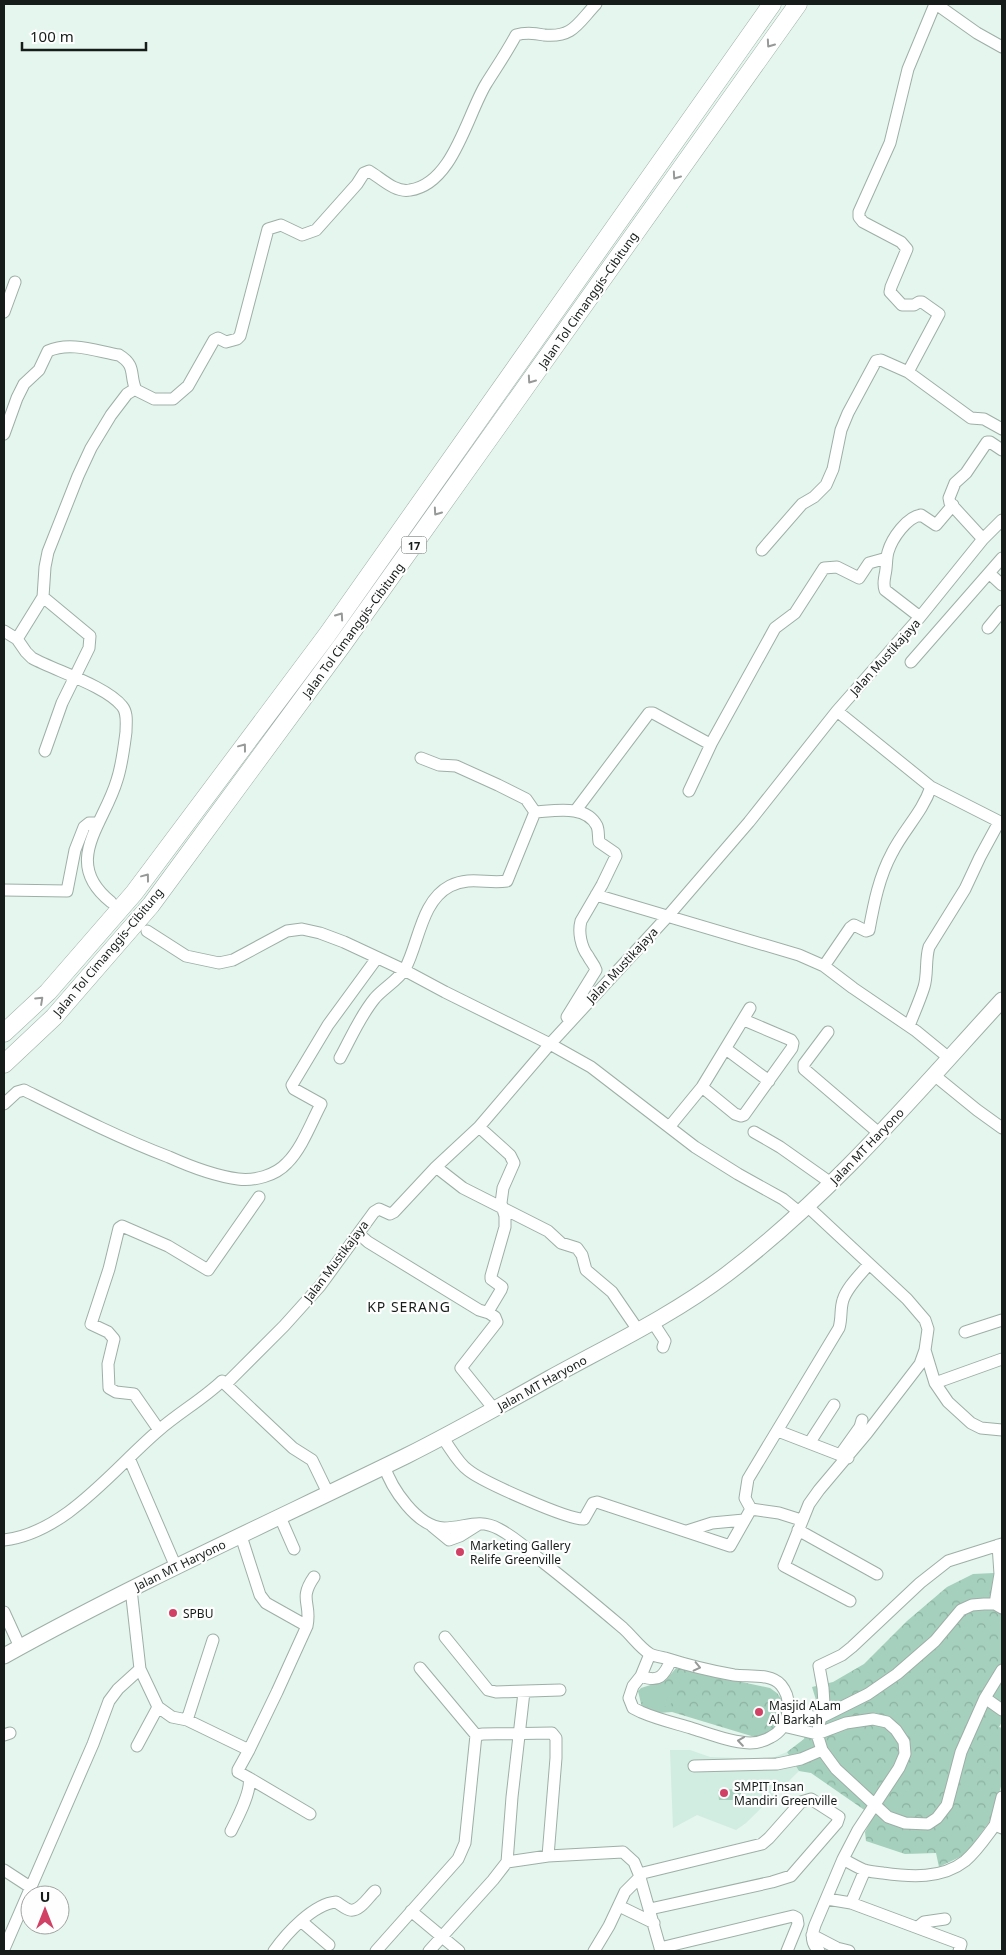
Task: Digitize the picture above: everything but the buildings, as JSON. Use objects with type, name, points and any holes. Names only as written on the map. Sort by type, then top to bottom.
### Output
[{"type":"highway","name":"Jalan Tol Cimanggis–Cibitung","points":[[4,1033],[48,992],[134,893],[327,635],[772,4]]},
{"type":"highway","name":"Jalan Tol Cimanggis–Cibitung","points":[[4,1064],[54,1017],[151,905],[343,644],[798,4]]},
{"type":"main road","name":"Jalan MT Haryono","points":[[4,1656],[131,1588],[280,1517],[442,1436],[686,1302],[727,1274],[831,1183],[880,1134],[1002,1000]]},
{"type":"street","points":[[135,388],[154,399],[173,399],[188,386],[214,340],[218,338],[226,342],[237,339],[240,336],[268,229],[281,225],[302,235],[316,230],[357,184],[364,173],[369,170],[399,190],[410,190],[433,179],[455,152],[485,85],[516,35],[528,33],[559,36],[575,28],[596,4]]},
{"type":"street","points":[[908,372],[939,314],[922,302],[914,305],[902,305],[892,296],[890,292],[891,287],[908,249],[901,242],[863,222],[860,212],[890,143],[908,69],[936,4],[977,33],[1002,47]]},
{"type":"street","points":[[4,312],[15,282]]},
{"type":"street","points":[[4,434],[13,406],[24,384],[39,370],[48,351],[55,348],[74,347],[118,355],[125,359],[132,367],[135,388]]},
{"type":"street","points":[[762,550],[802,504],[814,497],[826,485],[833,469],[841,430],[875,362],[881,360],[908,372],[971,418],[984,419],[1002,429]]},
{"type":"street","points":[[18,639],[43,597],[48,552],[91,448],[111,415],[127,394],[135,388]]},
{"type":"street","points":[[983,539],[949,500],[951,490],[966,474],[986,442],[990,442],[1002,450]]},
{"type":"street","points":[[920,617],[884,590],[883,584],[887,558],[895,537],[914,517],[922,515],[936,525],[954,505]]},
{"type":"street","name":"Jalan Mustikajaya","points":[[4,1540],[40,1530],[70,1511],[159,1430],[199,1398],[224,1382],[290,1319],[320,1286],[359,1234],[364,1223],[374,1212],[379,1209],[390,1214],[394,1212],[436,1166],[479,1127],[560,1032],[668,916],[749,822],[837,711],[920,617],[983,539],[1002,520]]},
{"type":"street","points":[[690,791],[712,742],[775,628],[794,613],[824,568],[836,567],[858,578],[869,563],[887,558]]},
{"type":"street","points":[[911,662],[1002,558]]},
{"type":"street","points":[[989,573],[1002,585]]},
{"type":"street","points":[[43,597],[90,636],[88,648],[62,703],[45,751]]},
{"type":"street","points":[[988,628],[1002,611]]},
{"type":"street","points":[[4,631],[18,639],[32,658],[100,689],[123,706],[126,714],[125,744],[117,780],[88,850],[86,864],[90,878],[98,892],[111,902]]},
{"type":"street","points":[[837,711],[931,787],[1001,822],[980,857],[965,889],[929,947],[926,956],[927,971],[924,988],[909,1026]]},
{"type":"street","points":[[576,810],[649,713],[653,713],[708,743],[712,742]]},
{"type":"street","points":[[421,758],[438,765],[456,766],[505,788],[528,800],[535,812]]},
{"type":"street","points":[[824,966],[850,928],[854,925],[866,931],[869,930],[877,889],[884,870],[901,837],[914,822],[931,787]]},
{"type":"street","points":[[535,812],[576,810],[593,821],[598,830],[599,842],[615,853],[616,856],[579,928],[586,955],[596,970],[560,1032]]},
{"type":"street","points":[[340,1058],[363,1015],[376,998],[404,970],[428,911],[442,892],[450,886],[470,880],[506,881],[535,812]]},
{"type":"street","points":[[4,890],[67,891],[75,850],[84,827],[89,823],[98,823]]},
{"type":"street","points":[[596,895],[799,955],[824,966],[909,1026],[950,1058]]},
{"type":"street","points":[[147,931],[186,956],[219,963],[233,960],[287,931],[302,929],[336,939],[404,970],[444,992],[550,1044],[591,1067],[695,1147],[803,1209],[907,1299],[925,1320],[928,1329],[925,1350],[920,1364],[844,1456],[809,1504],[784,1566],[850,1601]]},
{"type":"street","points":[[4,1104],[17,1092],[24,1090],[132,1143],[192,1166],[237,1179],[256,1179],[272,1174],[287,1164],[297,1150],[320,1104],[294,1089],[292,1085],[328,1025],[377,958]]},
{"type":"street","points":[[670,1126],[702,1087],[750,1008]]},
{"type":"street","points":[[702,1087],[741,1116],[744,1115],[792,1048],[793,1043],[744,1020]]},
{"type":"street","points":[[828,1032],[804,1064],[804,1068],[880,1134]]},
{"type":"street","points":[[726,1049],[769,1081]]},
{"type":"street","points":[[934,1075],[976,1110],[1002,1128]]},
{"type":"street","points":[[479,1127],[510,1156],[514,1163],[502,1188],[505,1227],[491,1276],[491,1279],[502,1286],[489,1313]]},
{"type":"street","points":[[754,1132],[780,1147],[831,1183]]},
{"type":"street","points":[[436,1166],[463,1188],[548,1231],[561,1243],[577,1248],[582,1254],[582,1262],[586,1270],[612,1292],[638,1330]]},
{"type":"street","points":[[159,1430],[134,1394],[116,1392],[109,1388],[108,1364],[114,1339],[108,1332],[91,1324],[109,1269],[119,1228],[122,1226],[168,1246],[208,1270],[258,1197]]},
{"type":"street","points":[[359,1234],[368,1242],[479,1310],[495,1317],[497,1322],[461,1368],[494,1409]]},
{"type":"street","points":[[751,1509],[745,1498],[748,1479],[839,1328],[842,1319],[841,1306],[847,1292],[868,1264]]},
{"type":"street","points":[[965,1332],[1002,1320]]},
{"type":"street","points":[[652,1321],[665,1341],[663,1347]]},
{"type":"street","points":[[925,1350],[935,1383],[948,1402],[971,1423],[982,1428],[1002,1430]]},
{"type":"street","points":[[935,1383],[1002,1359]]},
{"type":"street","points":[[224,1382],[293,1448],[312,1460],[328,1493]]},
{"type":"street","points":[[810,1442],[834,1405]]},
{"type":"street","points":[[844,1456],[862,1420]]},
{"type":"street","points":[[778,1431],[844,1456]]},
{"type":"street","points":[[442,1436],[468,1471],[570,1518],[584,1519],[593,1503],[597,1502],[730,1546],[751,1509]]},
{"type":"street","points":[[130,1458],[176,1567]]},
{"type":"street","points":[[384,1465],[402,1500],[430,1525],[444,1528],[481,1523],[498,1528],[521,1544],[625,1630],[650,1654],[732,1675],[767,1678],[776,1681],[782,1686],[793,1714],[789,1727],[770,1738],[760,1742],[749,1743],[729,1740],[651,1716],[633,1708],[629,1698],[633,1686],[641,1676],[650,1654]]},
{"type":"street","points":[[751,1509],[778,1513],[877,1574]]},
{"type":"street","points":[[280,1517],[294,1549]]},
{"type":"street","points":[[687,1531],[712,1523],[744,1520]]},
{"type":"street","points":[[241,1536],[260,1595],[266,1603],[307,1626]]},
{"type":"street","points":[[793,1714],[815,1718],[868,1694],[897,1674],[935,1641],[961,1610],[972,1606],[999,1606],[1000,1544],[948,1561],[920,1583],[852,1647],[842,1655],[819,1666],[824,1704],[815,1718],[812,1734],[822,1750],[836,1769],[888,1817],[905,1823],[928,1824],[938,1818],[947,1805],[961,1752],[986,1698],[1002,1670]]},
{"type":"street","points":[[310,1814],[238,1772],[238,1770],[307,1626],[309,1616],[306,1591],[314,1577]]},
{"type":"street","points":[[131,1588],[140,1669],[158,1707],[172,1717],[187,1720],[249,1750]]},
{"type":"street","points":[[4,1612],[20,1647]]},
{"type":"street","points":[[445,1637],[488,1690],[496,1692],[560,1690]]},
{"type":"street","points":[[187,1720],[213,1640]]},
{"type":"street","points":[[641,1676],[653,1679],[661,1677],[666,1673],[672,1660]]},
{"type":"street","points":[[376,1951],[458,1859],[465,1843],[476,1735],[420,1668]]},
{"type":"street","points":[[30,1885],[93,1744],[109,1701],[118,1689],[140,1669]]},
{"type":"street","points":[[429,1951],[493,1880],[506,1862],[518,1734],[524,1692]]},
{"type":"street","points":[[986,1698],[1002,1710]]},
{"type":"street","points":[[137,1746],[158,1707]]},
{"type":"street","points":[[789,1727],[812,1734],[846,1724],[873,1719],[887,1722],[896,1730],[904,1742],[906,1754],[899,1768],[858,1830],[843,1859],[812,1935],[815,1947],[819,1951]]},
{"type":"street","points":[[476,1735],[552,1733],[556,1738],[548,1856]]},
{"type":"street","points":[[694,1766],[777,1764],[801,1759],[822,1750]]},
{"type":"street","points":[[231,1831],[248,1790],[249,1778]]},
{"type":"street","points":[[843,1859],[865,1870],[909,1876],[938,1873],[952,1869],[979,1847],[998,1826],[1002,1797]]},
{"type":"street","points":[[594,1951],[610,1926],[625,1892],[640,1875],[762,1844],[801,1802],[806,1800],[811,1799],[839,1817],[837,1823],[791,1876],[650,1910]]},
{"type":"street","points":[[506,1862],[548,1856],[623,1852],[634,1862],[640,1875],[661,1950],[699,1945],[793,1916],[797,1918],[798,1924],[787,1951]]},
{"type":"street","points":[[4,1870],[28,1885]]},
{"type":"street","points":[[851,1903],[865,1870]]},
{"type":"street","points":[[274,1951],[286,1935],[301,1921],[323,1906],[333,1902],[352,1911],[375,1891]]},
{"type":"street","points":[[827,1899],[851,1903],[918,1927],[961,1944],[959,1951]]},
{"type":"street","points":[[619,1906],[654,1923]]},
{"type":"street","points":[[4,1949],[20,1910]]},
{"type":"street","points":[[411,1911],[459,1951]]},
{"type":"street","points":[[918,1927],[924,1922],[944,1919]]},
{"type":"street","points":[[301,1921],[330,1949]]},
{"type":"street","points":[[812,1935],[840,1950]]},
{"type":"shaded area","name":"SMPIT Insan Mandiri Greenville","points":[[670,1750],[690,1750],[710,1757],[770,1759],[787,1752],[799,1771],[746,1823],[736,1830],[697,1815],[673,1828]]},
{"type":"green space","points":[[994,1573],[1002,1577],[1002,1722],[999,1727],[1002,1728],[1002,1783],[992,1818],[966,1854],[939,1867],[936,1853],[905,1854],[866,1841],[865,1832],[873,1816],[811,1773],[799,1771],[787,1752],[804,1739],[816,1700],[812,1687],[833,1682],[864,1664],[907,1621],[947,1587],[973,1574]]},
{"type":"green space","points":[[676,1668],[770,1688],[782,1700],[784,1717],[775,1731],[758,1738],[672,1712],[659,1713],[642,1708],[638,1691],[641,1688],[666,1680]]},
{"type":"green space","points":[[662,1684],[672,1691],[672,1703],[658,1708],[643,1705],[641,1693],[644,1689]]},
{"type":"green space","points":[[741,1789],[741,1800],[719,1800],[718,1790]]},
{"type":"place","name":"Marketing Gallery Relife Greenville","points":[[460,1552]]},
{"type":"place","name":"SPBU","points":[[173,1613]]},
{"type":"place","name":"Masjid ALam Al Barkah","points":[[759,1712]]},
{"type":"place","name":"SMPIT Insan Mandiri Greenville","points":[[724,1793]]},
{"type":"district","name":"KP SERANG","points":[[409,1306]]}]
